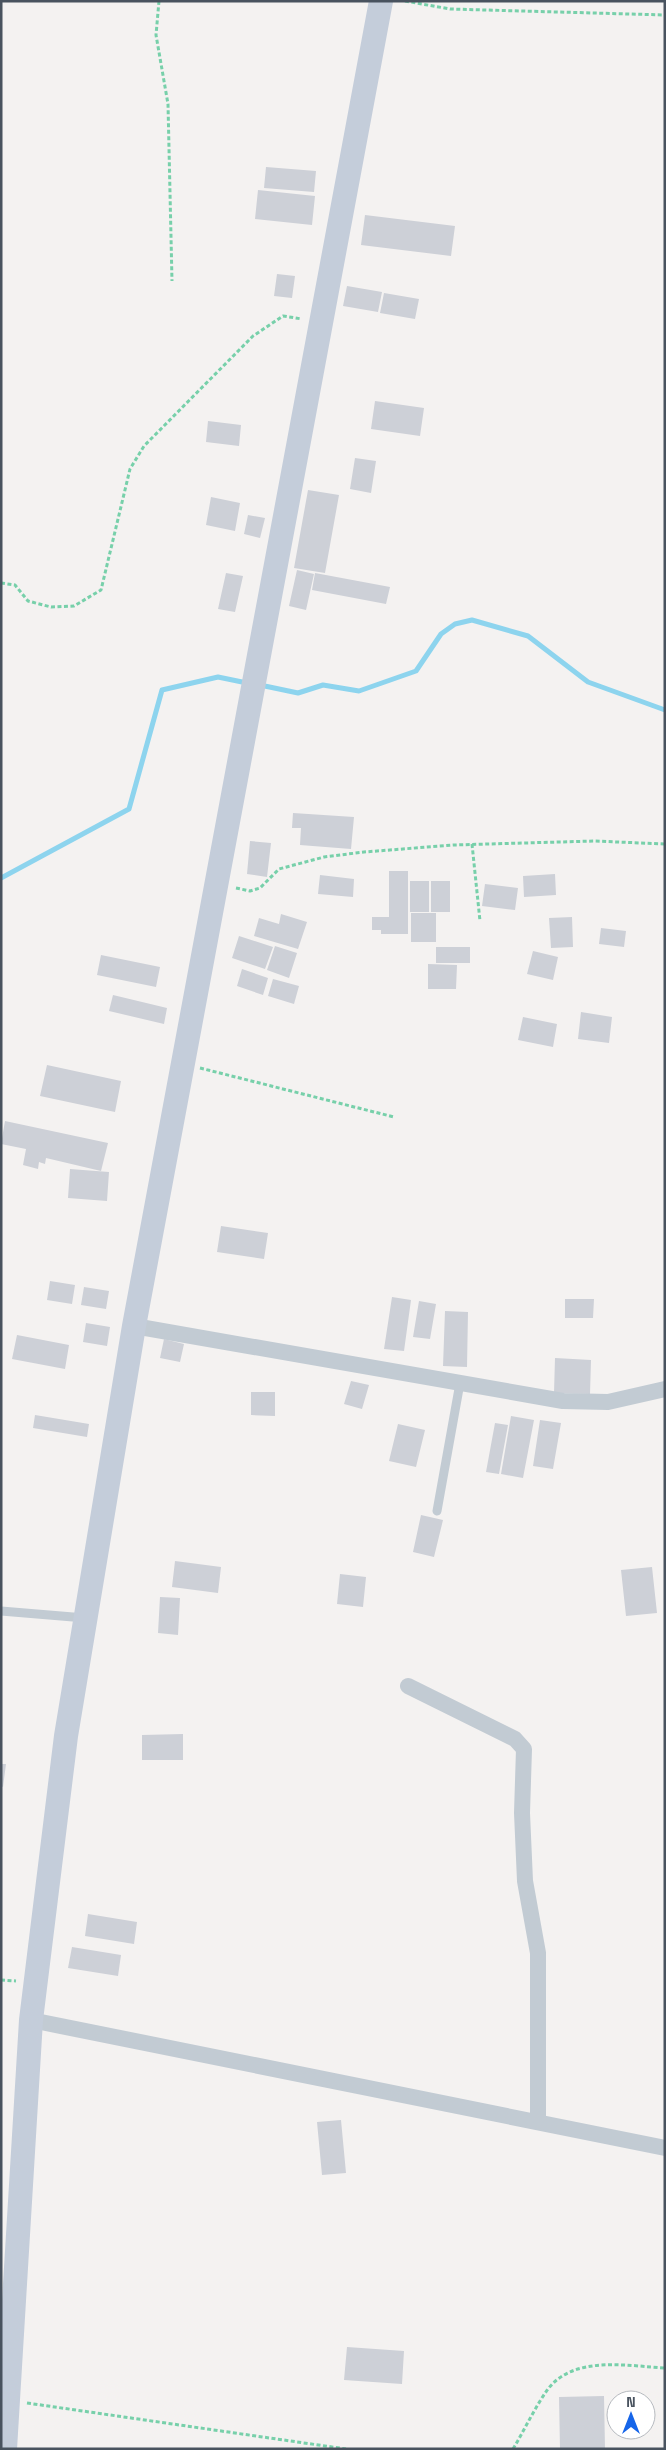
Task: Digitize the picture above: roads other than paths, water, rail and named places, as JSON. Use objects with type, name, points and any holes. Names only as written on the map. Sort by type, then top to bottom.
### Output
[{"type":"street","points":[[5,2449],[31,2020],[66,1736],[134,1326],[215,884],[323,321],[381,1]]},
{"type":"street","points":[[134,1326],[562,1402],[608,1402],[665,1389]]},
{"type":"street","points":[[408,1686],[515,1739],[524,1749],[522,1813],[525,1881],[538,1953],[538,2122]]},
{"type":"street","points":[[31,2020],[665,2148]]},
{"type":"lane","points":[[437,1511],[460,1383]]},
{"type":"lane","points":[[1,1611],[85,1618]]},
{"type":"waterway","points":[[260,685],[298,693],[323,685],[359,691],[416,671],[441,634],[455,624],[472,620],[528,636],[588,682],[665,710]]},
{"type":"waterway","points":[[1,878],[129,809],[162,690],[218,677],[247,683]]}]
